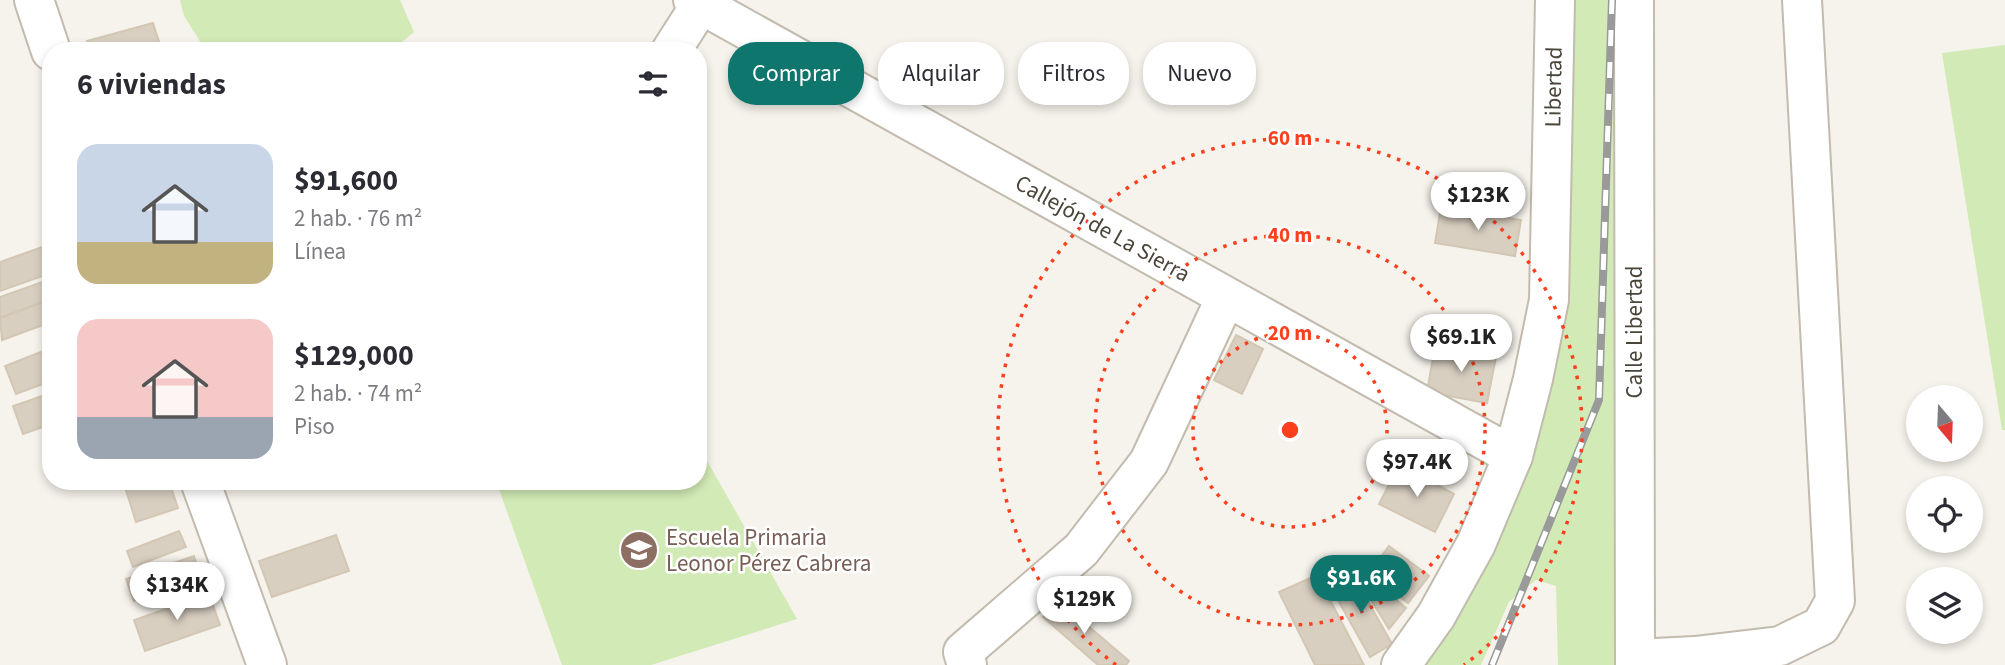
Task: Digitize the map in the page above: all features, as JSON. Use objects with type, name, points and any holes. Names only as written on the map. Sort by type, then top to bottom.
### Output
[{"type":"street","points":[[34,0],[48,42]]},
{"type":"street","name":"Libertad","points":[[1401,665],[1436,616],[1476,544],[1513,456],[1533,379],[1549,300],[1555,0]]},
{"type":"street","name":"Calle Libertad","points":[[1634,0],[1635,662]]},
{"type":"street","points":[[1635,662],[1780,646],[1821,626],[1835,601],[1802,0]]},
{"type":"street","points":[[676,42],[697,2]]},
{"type":"street","name":"Callejón de La Sierra","points":[[697,2],[1513,456]]},
{"type":"street","points":[[967,665],[962,652],[1081,550],[1149,462],[1226,297]]},
{"type":"street","points":[[203,490],[267,665]]},
{"type":"green space","points":[[180,0],[400,0],[414,32],[402,42],[200,42],[184,16]]},
{"type":"green space","points":[[1555,0],[1634,0],[1635,665],[1558,665],[1556,586],[1536,580],[1509,602],[1481,665],[1399,665],[1533,379]]},
{"type":"green space","points":[[2005,45],[2005,430],[2002,430],[1942,53]]},
{"type":"green space","name":"Escuela Primaria Leonor Pérez Cabrera","points":[[707,461],[797,619],[651,665],[562,665],[499,490],[707,490]]},
{"type":"building","points":[[153,23],[159,42],[87,42]]},
{"type":"building","points":[[1441,207],[1521,220],[1515,256],[1435,243]]},
{"type":"building","points":[[42,247],[42,276],[0,291],[0,262]]},
{"type":"building","points":[[42,282],[42,302],[0,318],[0,297]]},
{"type":"building","points":[[42,302],[42,325],[2,340],[0,318]]},
{"type":"building","points":[[1236,335],[1263,349],[1242,394],[1214,380]]},
{"type":"building","points":[[1435,346],[1496,357],[1487,403],[1427,392]]},
{"type":"building","points":[[42,352],[42,384],[16,394],[5,366]]},
{"type":"building","points":[[42,396],[42,427],[23,434],[13,406]]},
{"type":"building","points":[[1399,465],[1454,494],[1435,532],[1379,504]]},
{"type":"building","points":[[126,490],[172,490],[178,508],[136,522]]},
{"type":"building","points":[[179,531],[186,547],[133,567],[127,551]]},
{"type":"building","points":[[336,535],[349,571],[272,597],[259,561]]},
{"type":"building","points":[[1389,546],[1429,576],[1408,603],[1369,573]]},
{"type":"building","points":[[194,556],[201,579],[134,601],[126,579]]},
{"type":"building","points":[[1352,573],[1392,644],[1370,657],[1330,586]]},
{"type":"building","points":[[1317,575],[1364,665],[1315,665],[1279,592]]},
{"type":"building","points":[[1378,585],[1406,608],[1389,629],[1368,595]]},
{"type":"building","points":[[209,594],[220,625],[145,651],[134,620]]},
{"type":"building","points":[[1058,600],[1129,661],[1126,665],[1098,665],[1043,617]]},
{"type":"railway","points":[[1492,665],[1599,400],[1612,0]]},
{"type":"place","name":"Escuela Primaria Leonor Pérez Cabrera","points":[[639,550]]}]
